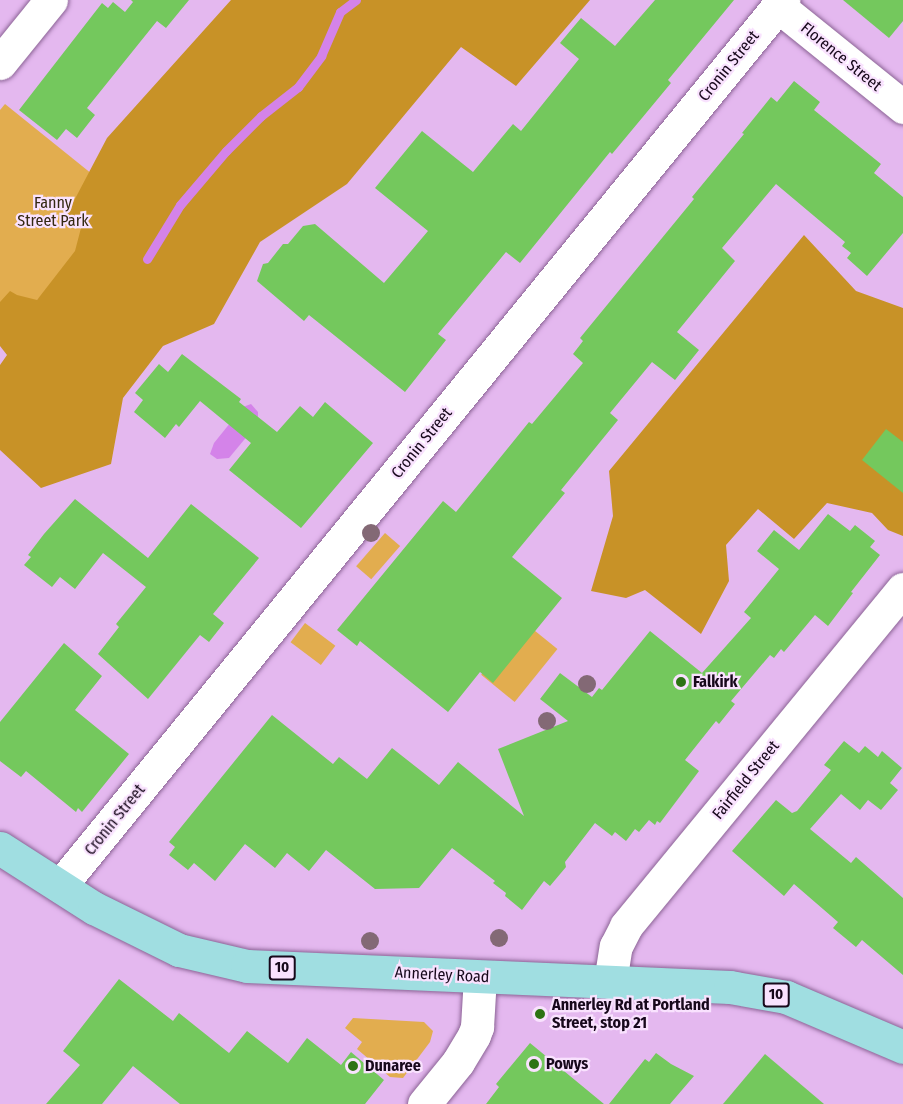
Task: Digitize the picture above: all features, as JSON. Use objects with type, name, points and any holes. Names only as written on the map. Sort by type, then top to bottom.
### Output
[{"type":"main road","name":"Annerley Road","points":[[0,848],[94,908],[179,950],[247,966],[730,987],[786,997],[903,1047]]},
{"type":"street","points":[[0,63],[51,0]]},
{"type":"street","name":"Florence Street","points":[[781,3],[903,107]]},
{"type":"street","name":"Cronin Street","points":[[60,886],[781,3]]},
{"type":"street","name":"Fairfield Street","points":[[610,982],[615,946],[626,926],[903,589]]},
{"type":"street","points":[[424,1104],[458,1062],[474,1035],[477,1027],[480,977]]},
{"type":"green space","name":"Fanny Street Park","points":[[5,104],[128,203],[0,340],[0,110]]},
{"type":"green space","points":[[385,533],[400,546],[371,579],[356,566]]},
{"type":"green space","points":[[524,622],[557,649],[515,702],[481,675]]},
{"type":"green space","points":[[305,623],[335,646],[321,665],[291,642]]},
{"type":"green space","points":[[353,1018],[424,1022],[433,1031],[430,1042],[403,1078],[390,1077],[357,1049],[362,1042],[345,1028]]},
{"type":"shaded area","points":[[231,0],[590,0],[516,86],[461,47],[347,184],[260,242],[214,324],[163,346],[123,398],[111,464],[41,488],[0,450],[0,365],[7,355],[0,346],[0,302],[10,291],[37,300],[75,251],[81,228],[66,216],[107,138]]},
{"type":"shaded area","points":[[804,235],[856,291],[903,308],[903,536],[888,530],[872,513],[827,503],[794,539],[758,509],[726,545],[729,581],[701,634],[645,590],[626,598],[591,591],[613,516],[609,471]]},
{"type":"shaded area","points":[[251,404],[258,412],[258,423],[229,458],[217,459],[210,454],[214,443],[243,407]]},
{"type":"building","points":[[131,0],[189,0],[166,28],[157,21],[87,108],[95,115],[77,138],[66,129],[57,140],[19,110],[102,3],[108,8],[113,2],[125,12],[133,2]]},
{"type":"building","points":[[655,0],[734,0],[668,80],[671,83],[612,154],[610,152],[520,263],[506,252],[438,334],[446,340],[405,392],[309,315],[304,321],[257,281],[263,264],[268,263],[283,244],[288,244],[303,226],[315,224],[384,283],[428,231],[375,188],[422,131],[473,172],[513,124],[521,131],[579,59],[560,43],[581,18],[615,46]]},
{"type":"building","points":[[843,0],[903,0],[903,21],[889,38]]},
{"type":"building","points":[[794,81],[820,102],[814,110],[881,164],[874,173],[903,197],[903,233],[867,276],[847,258],[851,253],[842,246],[845,242],[776,184],[722,248],[735,261],[677,332],[699,350],[675,380],[652,362],[610,413],[618,420],[561,490],[565,493],[512,557],[562,598],[493,683],[480,672],[448,712],[360,641],[357,646],[337,630],[443,501],[456,512],[529,422],[532,424],[583,363],[573,354],[583,341],[580,338],[694,199],[692,197],[771,97],[777,102]]},
{"type":"building","points":[[182,354],[241,399],[239,402],[277,432],[300,406],[313,417],[325,402],[373,443],[301,528],[229,470],[251,443],[200,401],[179,427],[176,424],[165,438],[134,412],[143,400],[135,393],[159,364],[168,372]]},
{"type":"building","points":[[886,429],[903,442],[903,493],[862,460]]},
{"type":"building","points":[[75,499],[148,558],[191,504],[259,558],[213,614],[224,623],[209,642],[200,635],[148,699],[98,654],[119,627],[116,624],[146,587],[103,553],[75,589],[60,577],[52,587],[24,565],[31,557],[28,555],[44,534]]},
{"type":"building","points":[[828,514],[850,531],[855,525],[875,541],[870,547],[880,555],[828,626],[815,615],[784,652],[781,649],[774,658],[770,655],[731,701],[735,704],[719,724],[716,721],[685,760],[699,771],[660,823],[657,821],[655,825],[649,820],[639,832],[635,829],[626,841],[615,832],[612,836],[595,823],[565,862],[566,867],[550,886],[544,881],[522,910],[505,896],[506,893],[493,883],[495,881],[452,848],[419,888],[375,889],[326,850],[309,871],[287,853],[275,868],[245,844],[215,881],[194,863],[188,870],[169,855],[175,847],[169,842],[272,715],[333,764],[339,757],[367,779],[392,748],[439,785],[458,762],[524,816],[498,749],[568,721],[540,699],[560,673],[592,697],[599,688],[602,690],[650,631],[702,673],[751,618],[744,612],[779,569],[757,551],[774,530],[799,550]]},
{"type":"building","points":[[64,643],[102,676],[75,710],[129,754],[82,812],[78,808],[76,812],[26,771],[21,777],[0,761],[0,722]]},
{"type":"building","points":[[844,741],[859,753],[865,746],[878,757],[882,751],[902,768],[890,783],[898,790],[881,810],[868,800],[860,810],[841,794],[810,829],[851,863],[856,857],[903,898],[903,975],[862,940],[856,947],[833,928],[838,922],[794,884],[784,896],[732,851],[776,800],[792,813],[797,811],[831,770],[824,765]]},
{"type":"building","points":[[119,979],[173,1021],[179,1013],[229,1053],[247,1031],[288,1063],[307,1038],[341,1065],[351,1052],[384,1080],[365,1104],[180,1104],[133,1066],[102,1104],[46,1104],[80,1065],[63,1051]]},
{"type":"building","name":"Powys","points":[[530,1043],[604,1104],[486,1104],[499,1087],[496,1084]]},
{"type":"building","points":[[656,1053],[694,1076],[670,1104],[609,1104],[645,1059],[649,1062]]},
{"type":"building","points":[[765,1054],[824,1104],[723,1104]]},
{"type":"waterway","points":[[147,259],[180,205],[226,151],[261,116],[298,87],[321,56],[340,12],[356,0]]},
{"type":"place","name":"Falkirk","points":[[681,682]]},
{"type":"place","name":"Annerley Rd at Portland Street, stop 21","points":[[540,1014]]},
{"type":"place","name":"Powys","points":[[534,1064]]},
{"type":"place","name":"Dunaree","points":[[353,1066]]}]
